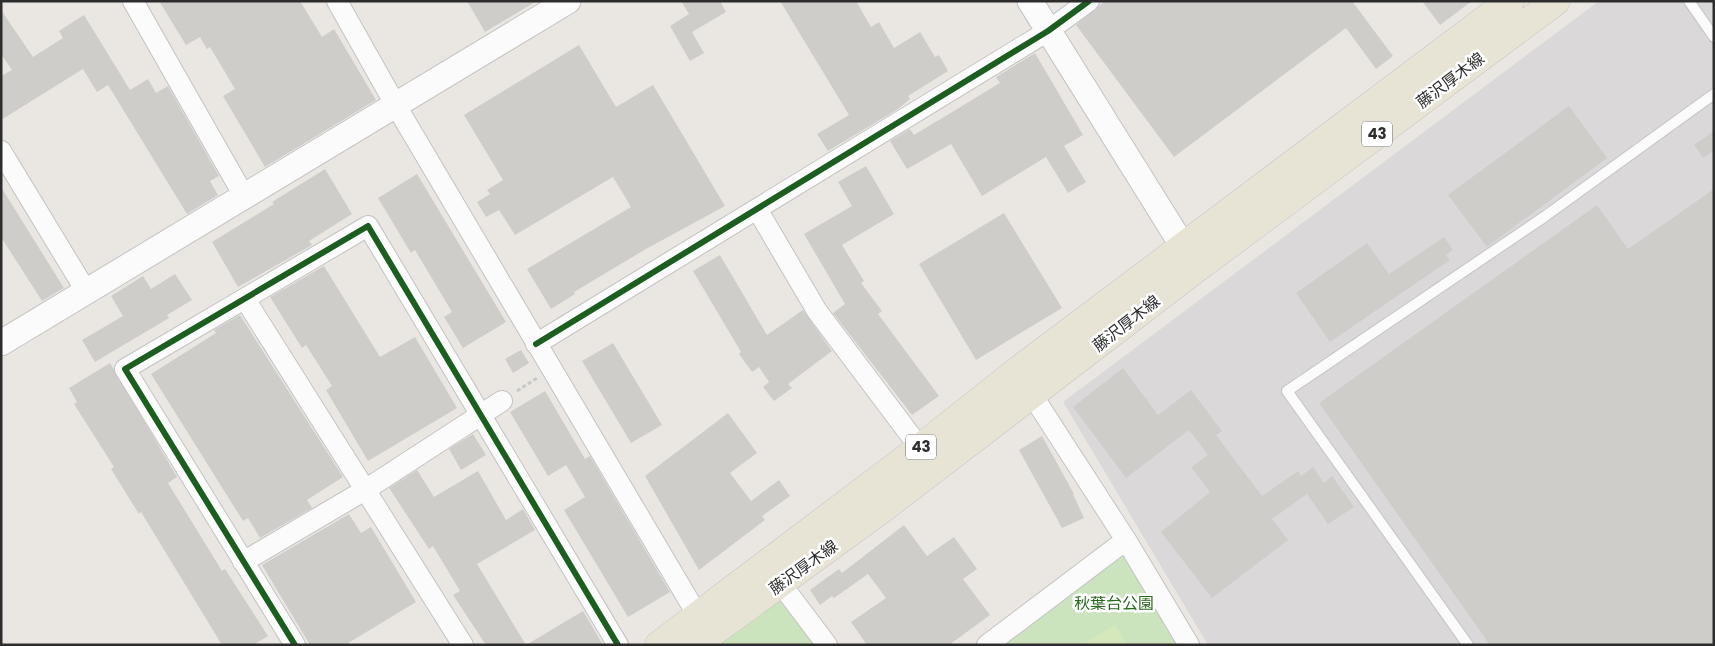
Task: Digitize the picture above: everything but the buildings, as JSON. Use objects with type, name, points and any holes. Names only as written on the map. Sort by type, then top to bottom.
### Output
[{"type":"main road","name":"藤沢厚木線","points":[[695,645],[781,584],[1034,394],[1190,257],[1510,1]]},
{"type":"main road","name":"藤沢厚木線","points":[[659,645],[845,502],[920,448],[1016,372],[1190,257],[1556,1]]},
{"type":"street","points":[[133,1],[244,196]]},
{"type":"street","points":[[337,1],[395,104],[698,616]]},
{"type":"street","points":[[1,343],[568,1]]},
{"type":"street","points":[[1030,1],[1190,257]]},
{"type":"street","points":[[536,344],[1048,31],[1089,1]]},
{"type":"street","points":[[1,151],[86,291]]},
{"type":"street","points":[[757,209],[817,311],[920,448]]},
{"type":"street","points":[[295,645],[125,369],[368,226],[618,645]]},
{"type":"street","points":[[245,299],[463,645]]},
{"type":"street","points":[[1016,372],[1034,394],[1126,540],[1189,645]]},
{"type":"street","points":[[243,562],[365,490],[502,400]]},
{"type":"street","points":[[987,645],[1126,540]]},
{"type":"street","points":[[781,584],[827,645]]},
{"type":"lane","points":[[1689,1],[1714,37]]},
{"type":"lane","points":[[1468,645],[1287,391],[1544,217],[1714,94]]},
{"type":"path","points":[[502,400],[551,369]]},
{"type":"shaded area","points":[[1599,1],[1714,1],[1714,645],[1208,645],[1063,402]]},
{"type":"green space","name":"秋葉台公園","points":[[1126,540],[1189,645],[987,645]]},
{"type":"green space","points":[[781,584],[827,645],[695,645]]},
{"type":"green space","points":[[1115,625],[1127,645],[1082,645]]},
{"type":"cycle path","points":[[536,344],[1048,31],[1089,1]]},
{"type":"cycle path","points":[[295,645],[125,369],[368,226],[618,645]]}]
